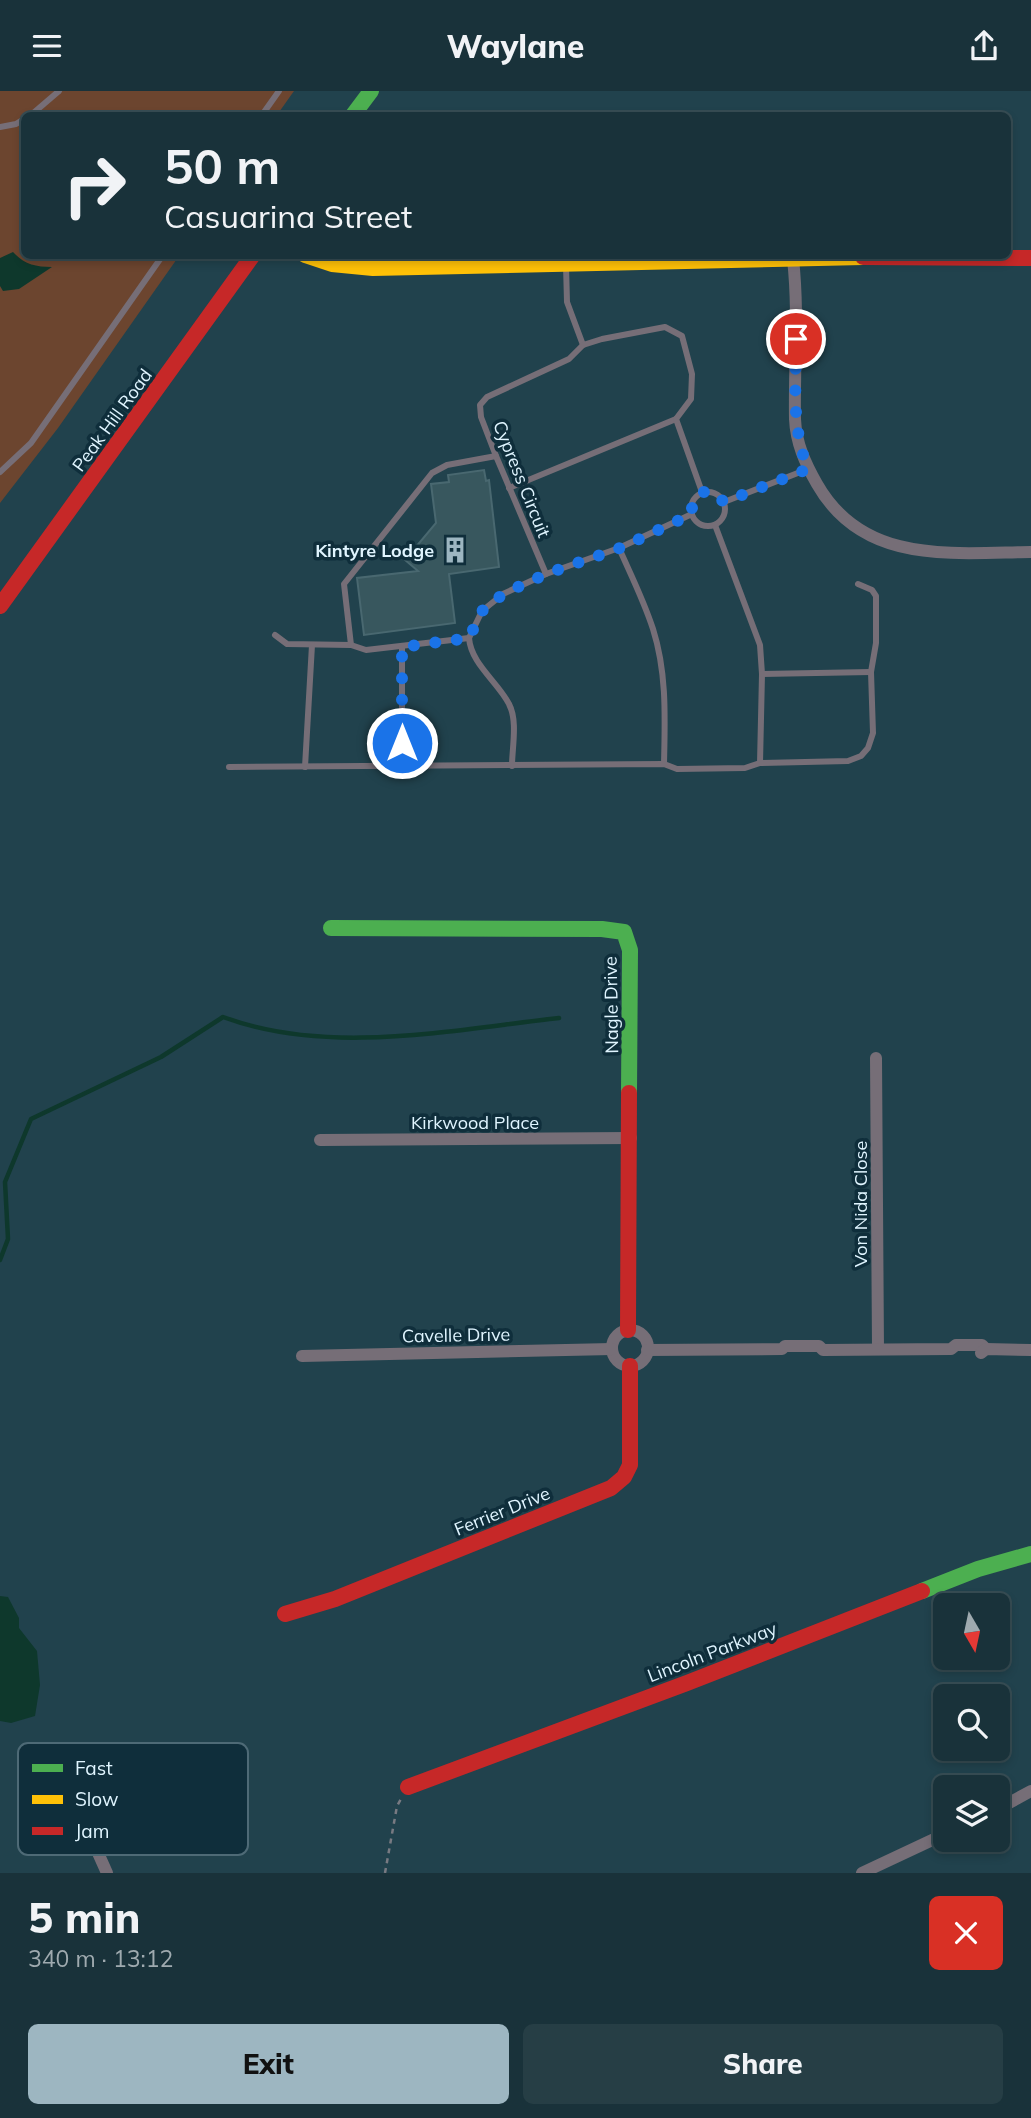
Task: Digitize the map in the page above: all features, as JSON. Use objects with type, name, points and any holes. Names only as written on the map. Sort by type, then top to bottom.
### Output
[{"type":"main road","points":[[355,112],[371,91]]},
{"type":"main road","points":[[1011,258],[1031,258]]},
{"type":"main road","name":"Peak Hill Road","points":[[0,606],[250,259]]},
{"type":"main road","points":[[317,259],[332,264],[373,268],[793,259]]},
{"type":"main road","name":"Nagle Drive","points":[[331,928],[602,929],[624,932],[630,950],[628,1331]]},
{"type":"main road","name":"Ferrier Drive","points":[[285,1614],[335,1599],[611,1488],[624,1477],[630,1465],[630,1366]]},
{"type":"main road","name":"Lincoln Parkway","points":[[408,1787],[687,1683],[978,1569],[1031,1554]]},
{"type":"street","points":[[793,259],[797,312],[795,421],[800,448],[808,469],[824,496],[849,523],[882,542],[912,551],[945,554],[1031,552]]},
{"type":"street","name":"Von Nida Close","points":[[876,1058],[878,1349]]},
{"type":"street","name":"Kirkwood Place","points":[[320,1140],[631,1139]]},
{"type":"street","points":[[628,1331],[642,1336],[647,1350],[640,1363],[630,1366],[615,1359],[612,1349],[614,1339],[628,1331]]},
{"type":"street","points":[[647,1350],[782,1349],[785,1346],[819,1346],[823,1350],[951,1349],[954,1353],[983,1353],[986,1349],[1031,1350]]},
{"type":"street","name":"Cavelle Drive","points":[[302,1356],[612,1349]]},
{"type":"street","points":[[1010,1802],[1031,1791]]},
{"type":"street","points":[[862,1873],[933,1840]]},
{"type":"street","points":[[99,1855],[107,1873]]},
{"type":"lane","points":[[35,112],[60,91]]},
{"type":"lane","points":[[264,112],[279,91]]},
{"type":"lane","points":[[0,127],[21,121]]},
{"type":"lane","points":[[0,471],[31,443],[160,259]]},
{"type":"lane","points":[[566,263],[567,302],[583,345]]},
{"type":"lane","name":"Cypress Circuit","points":[[546,574],[496,456],[481,417],[480,405],[487,397],[569,359],[583,345],[666,327],[682,336],[692,373],[691,399],[676,419]]},
{"type":"lane","points":[[509,488],[676,419],[702,492]]},
{"type":"lane","points":[[351,645],[344,584],[432,473],[447,465],[496,456]]},
{"type":"lane","points":[[724,502],[808,469]]},
{"type":"lane","points":[[702,492],[713,492],[724,502],[725,513],[715,525],[704,526],[692,514],[692,504],[702,492]]},
{"type":"lane","points":[[512,766],[513,716],[510,705],[470,650],[469,638],[482,611],[491,602],[546,574],[620,548],[692,514]]},
{"type":"lane","points":[[715,525],[757,633],[762,674],[760,763]]},
{"type":"lane","points":[[620,548],[653,629],[662,667],[665,695],[664,764]]},
{"type":"lane","points":[[229,767],[664,764],[677,769],[745,768],[760,763],[848,761],[861,756],[868,748],[873,733],[871,672],[876,643],[876,596],[872,590],[858,584]]},
{"type":"lane","points":[[275,635],[287,644],[351,645],[366,650],[469,638]]},
{"type":"lane","points":[[305,767],[312,645]]},
{"type":"lane","points":[[402,647],[402,767]]},
{"type":"lane","points":[[762,674],[871,672]]},
{"type":"path","points":[[385,1873],[397,1806],[408,1787]]},
{"type":"shaded area","points":[[0,91],[294,91],[279,112],[21,112],[21,259],[177,259],[58,428],[0,503]]},
{"type":"shaded area","points":[[13,252],[30,264],[52,267],[19,289],[3,291],[0,286],[0,258]]},
{"type":"shaded area","points":[[0,1596],[8,1597],[19,1618],[19,1628],[37,1651],[40,1685],[35,1716],[11,1723],[0,1721]]},
{"type":"building","name":"Kintyre Lodge","points":[[484,470],[486,481],[489,480],[499,567],[449,574],[455,623],[364,635],[357,578],[418,571],[405,560],[436,523],[431,484],[449,482],[448,475]]},
{"type":"waterway","points":[[0,1260],[8,1239],[5,1182],[31,1119],[161,1057],[223,1017],[263,1029],[347,1038],[390,1037],[559,1018]]},
{"type":"traffic: fast","points":[[355,112],[371,91]]},
{"type":"traffic: fast","points":[[331,928],[602,929],[624,932],[630,950],[629,1093]]},
{"type":"traffic: fast","points":[[922,1591],[978,1569],[1031,1554]]},
{"type":"traffic: slow","points":[[317,259],[332,264],[373,268],[774,259]]},
{"type":"traffic: jam","points":[[1011,258],[1031,258]]},
{"type":"traffic: jam","points":[[0,606],[250,259]]},
{"type":"traffic: jam","points":[[628,1330],[629,1093]]},
{"type":"traffic: jam","points":[[285,1614],[335,1599],[611,1488],[624,1477],[630,1465],[630,1366]]},
{"type":"traffic: jam","points":[[408,1787],[687,1683],[922,1591]]},
{"type":"place","name":"Kintyre Lodge","points":[[455,550]]},
{"type":"route","points":[[402,743],[402,647],[469,638],[482,611],[503,594],[546,574],[620,548],[692,514],[694,499],[702,492],[718,494],[724,502],[808,469],[800,448],[795,421],[796,339]]}]
